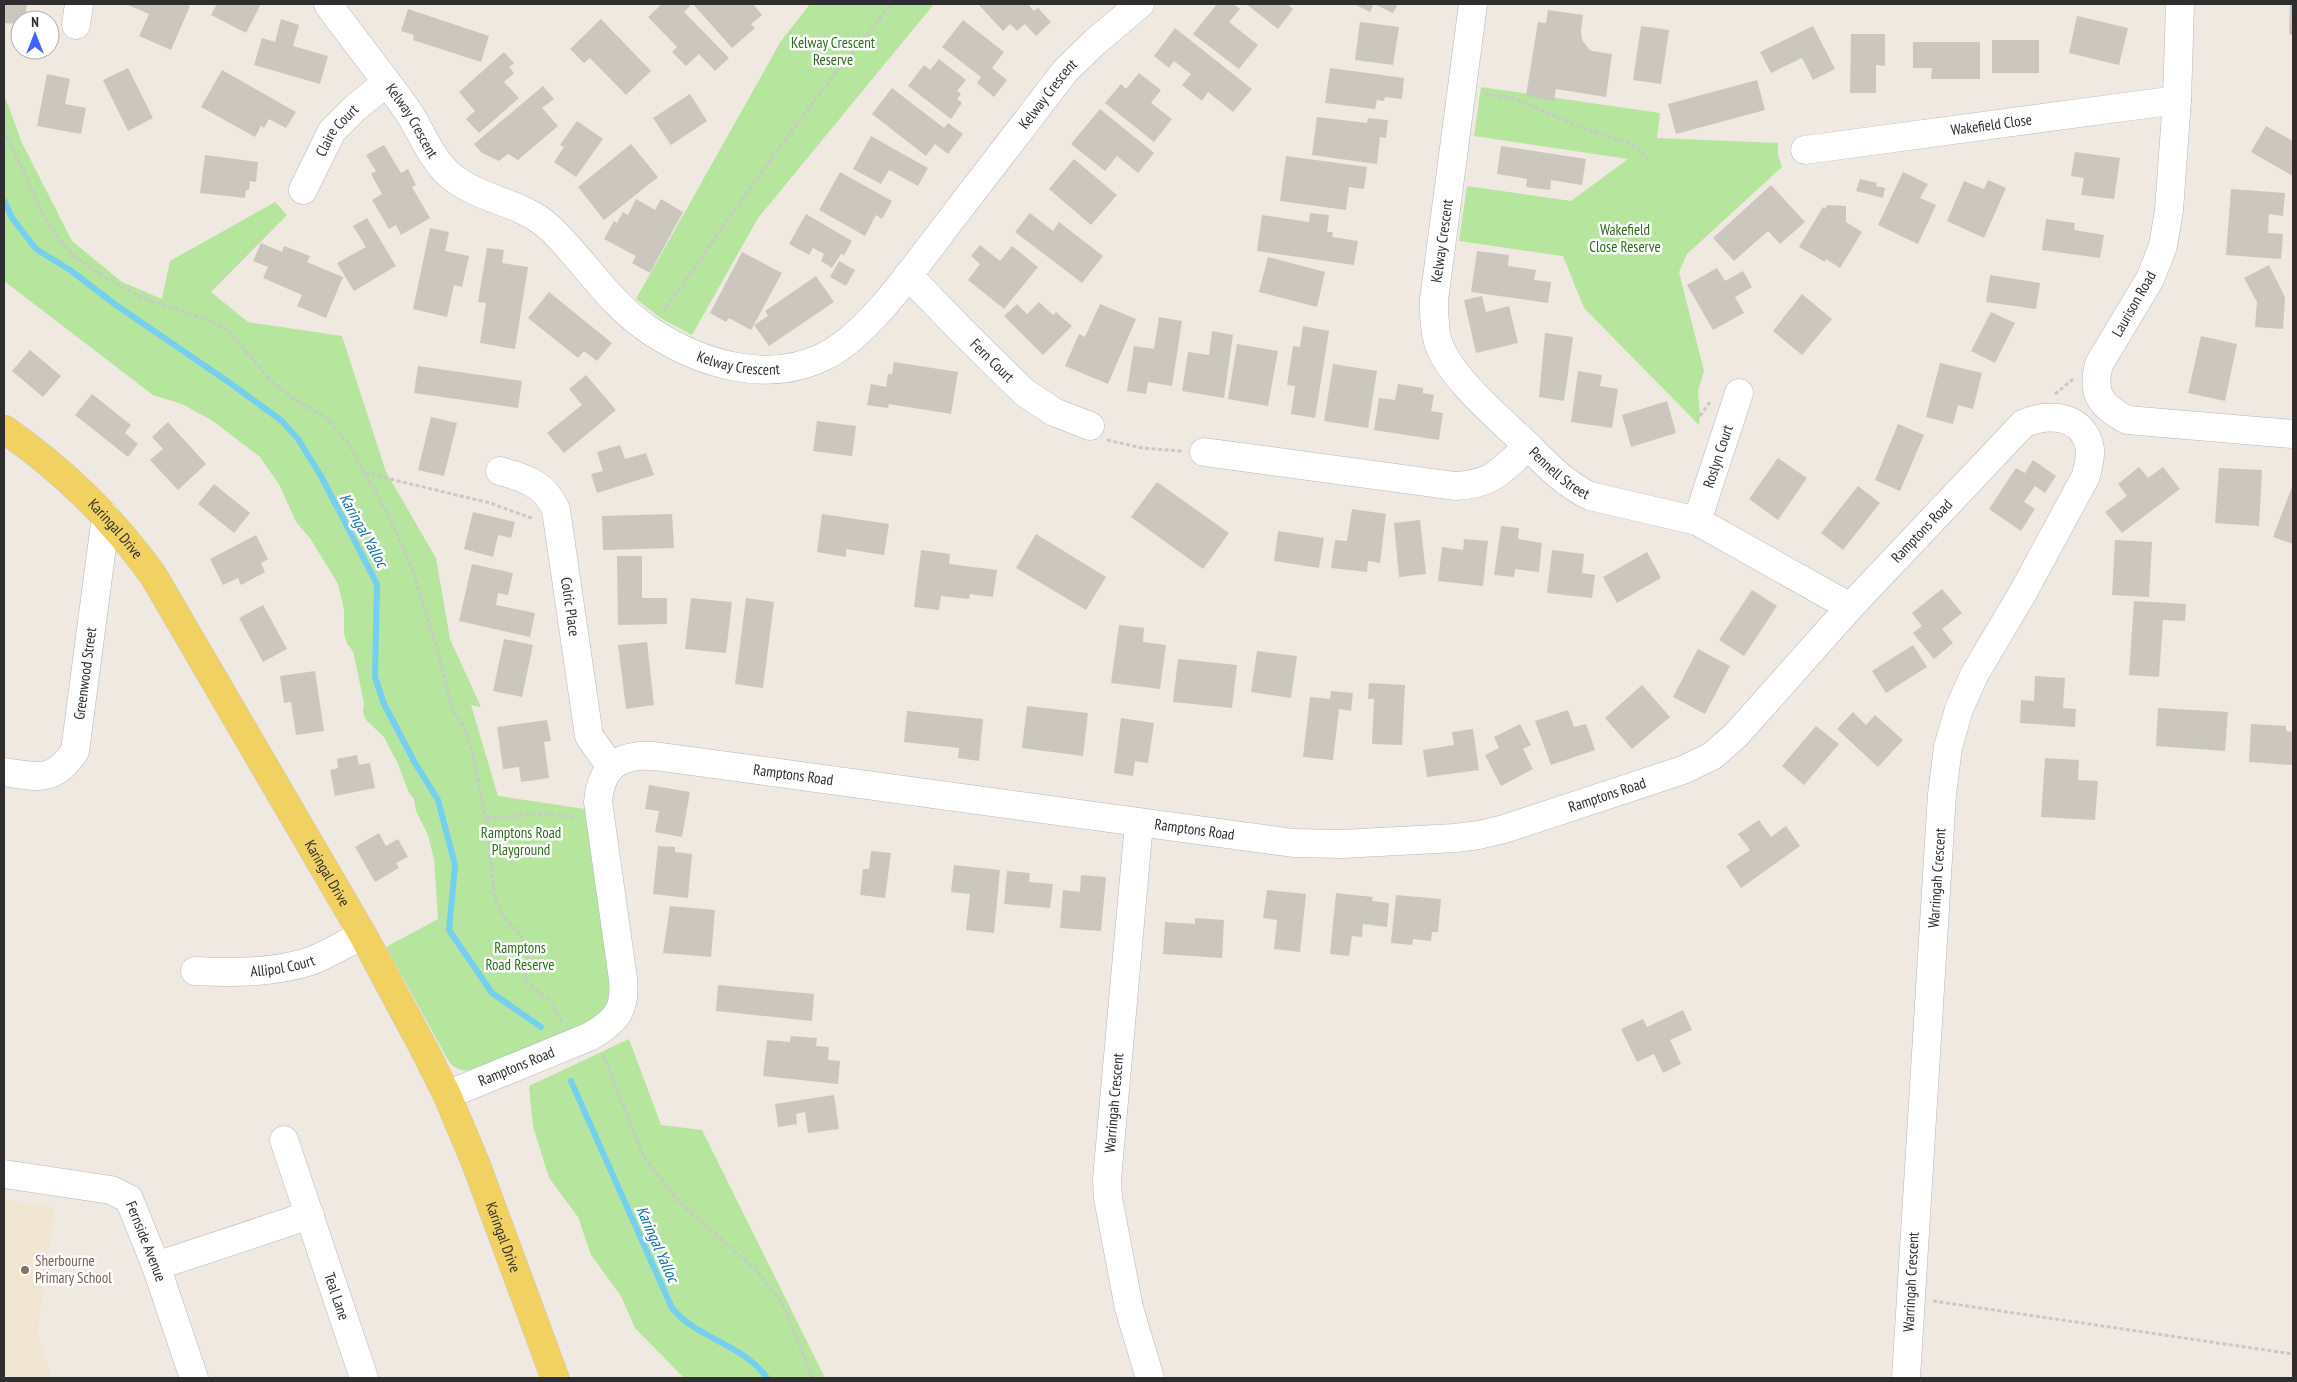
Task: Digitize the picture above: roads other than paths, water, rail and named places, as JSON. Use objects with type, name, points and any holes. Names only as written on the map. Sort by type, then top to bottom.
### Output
[{"type":"main road","name":"Karingal Drive","points":[[4,428],[56,468],[106,516],[153,575],[363,935],[446,1095],[476,1164],[554,1378]]},
{"type":"street","name":"Kelway Crescent","points":[[328,4],[406,108],[448,173],[462,185],[536,216],[551,229],[616,304],[650,331],[696,355],[741,368],[769,370],[797,366],[823,357],[844,344],[860,330],[908,275],[1066,70],[1095,42],[1140,4]]},
{"type":"street","name":"Kelway Crescent","points":[[1473,4],[1434,300],[1434,324],[1438,344],[1448,362],[1463,382],[1528,446]]},
{"type":"street","name":"Laurison Road","points":[[2180,4],[2177,100],[2169,210],[2164,246],[2150,279],[2099,364],[2095,378],[2096,392],[2113,413],[2127,420],[2293,434]]},
{"type":"street","name":"Claire Court","points":[[303,190],[332,131],[355,108],[386,83]]},
{"type":"street","name":"Wakefield Close","points":[[1804,150],[2177,100]]},
{"type":"street","name":"Fern Court","points":[[908,275],[1024,392],[1054,412],[1090,426]]},
{"type":"street","name":"Roslyn Court","points":[[1697,520],[1739,394]]},
{"type":"street","name":"Ramptons Road","points":[[446,1095],[594,1034],[613,1021],[619,1012],[624,992],[598,802],[602,781],[611,767],[630,757],[654,756],[1139,823],[1317,845],[1455,838],[1504,829],[1682,770],[1712,756],[1736,735],[1850,607],[2023,424],[2037,418],[2052,416],[2068,420]]},
{"type":"street","name":"Warringah Crescent","points":[[1906,1378],[1942,794],[1948,747],[1959,709],[1974,675],[2021,596],[2086,476],[2090,458],[2089,444],[2082,431],[2068,420]]},
{"type":"street","name":"Pennell Street","points":[[1204,452],[1455,486],[1476,485],[1496,476],[1528,446],[1562,479],[1590,496],[1697,520],[1850,607]]},
{"type":"street","name":"Colric Place","points":[[500,471],[538,484],[551,499],[559,524],[589,736],[611,767]]},
{"type":"street","name":"Greenwood Street","points":[[4,772],[42,776],[56,773],[66,765],[75,751],[106,516]]},
{"type":"street","name":"Warringah Crescent","points":[[1139,823],[1107,1179],[1108,1198],[1129,1308],[1150,1378]]},
{"type":"street","name":"Allipol Court","points":[[195,971],[250,972],[281,968],[312,960],[363,935]]},
{"type":"street","name":"Teal Lane","points":[[284,1140],[364,1378]]},
{"type":"street","name":"Fernside Avenue","points":[[4,1174],[111,1190],[129,1199],[156,1266],[194,1378]]},
{"type":"street","points":[[156,1266],[310,1215]]},
{"type":"waterway","name":"Karingal Yalloc","points":[[4,201],[12,218],[36,249],[70,270],[116,305],[230,383],[282,421],[298,439],[321,476],[377,584],[375,677],[384,704],[415,763],[438,800],[455,865],[449,930],[492,993],[541,1027]]},
{"type":"waterway","name":"Karingal Yalloc","points":[[571,1081],[672,1308],[682,1319],[746,1358],[758,1367],[767,1378]]},
{"type":"place","name":"Sherbourne Primary School","points":[[25,1270]]},
{"type":"park label","name":"Kelway Crescent Reserve","points":[[833,52]]},
{"type":"park label","name":"Wakefield Close Reserve","points":[[1625,238]]},
{"type":"park label","name":"Ramptons Road Playground","points":[[521,842]]},
{"type":"park label","name":"Ramptons Road Reserve","points":[[520,956]]}]
